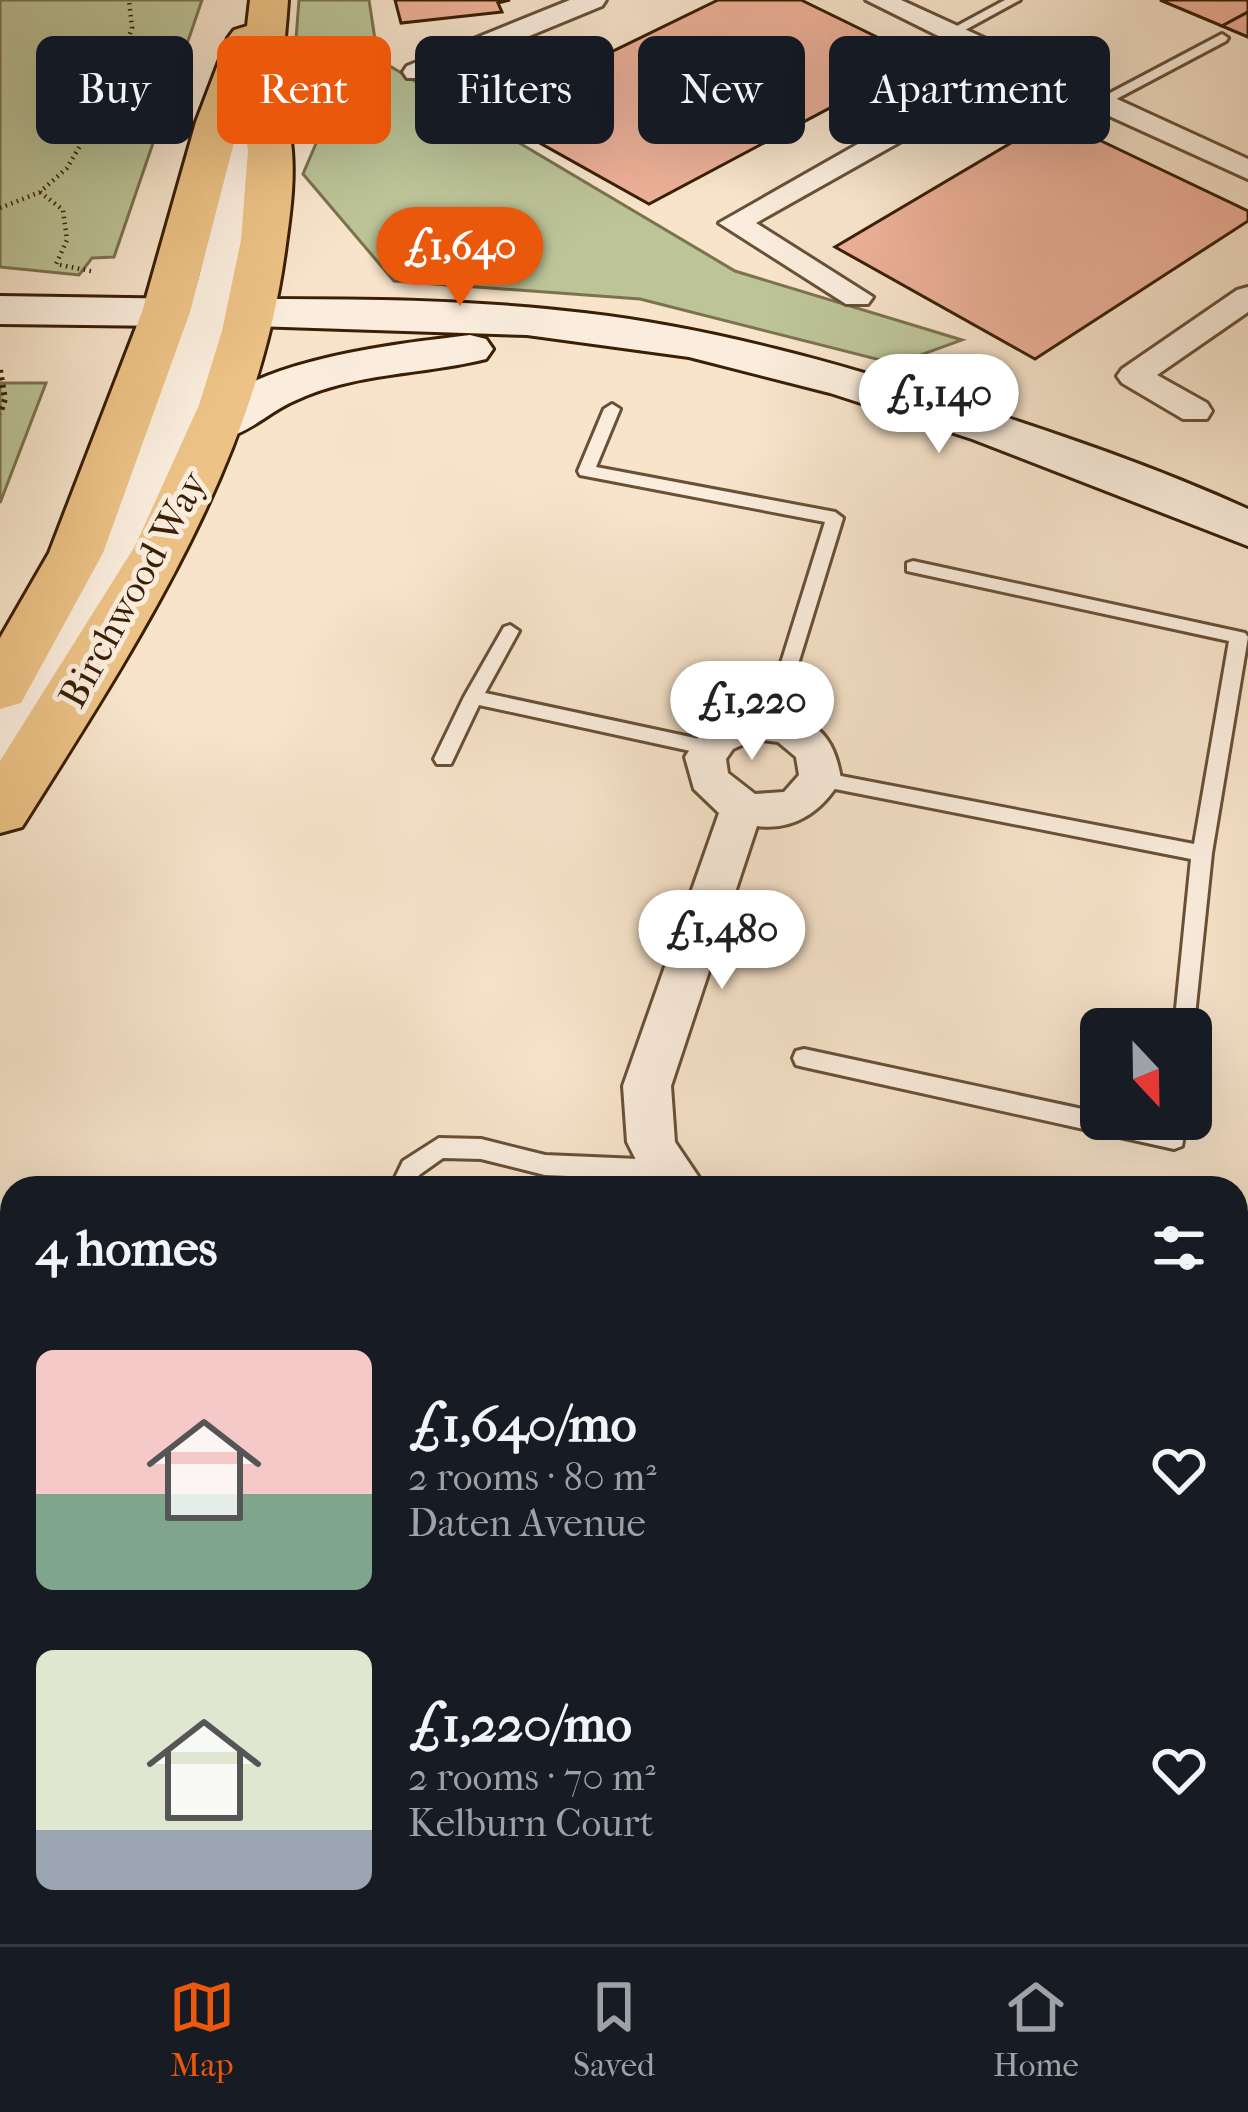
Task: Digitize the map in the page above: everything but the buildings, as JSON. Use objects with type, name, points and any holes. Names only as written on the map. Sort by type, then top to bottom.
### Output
[{"type":"main road","name":"Birchwood Way","points":[[0,688],[203,330],[264,247],[269,133],[262,110],[265,0]]},
{"type":"main road","name":"Birchwood Way","points":[[0,810],[119,628],[171,535],[219,426],[203,330],[217,122],[265,0]]},
{"type":"street","points":[[504,36],[593,0]]},
{"type":"street","points":[[879,0],[957,36]]},
{"type":"street","points":[[1110,107],[1248,170]]},
{"type":"street","points":[[857,296],[734,223],[875,144]]},
{"type":"street","points":[[1196,411],[1134,376],[1248,297]]},
{"type":"street","points":[[0,310],[203,330],[642,337]]},
{"type":"street","points":[[0,337],[530,321],[740,352],[851,383],[1141,479],[1248,530]]},
{"type":"street","points":[[0,748],[41,692],[132,529],[203,330]]},
{"type":"street","points":[[219,426],[276,389],[324,371],[369,361],[561,338]]},
{"type":"street","points":[[770,724],[805,738],[816,750],[820,779],[813,793],[782,810],[742,808],[712,789],[704,761],[709,748],[734,728],[770,724]]},
{"type":"street","points":[[671,1176],[645,1117],[647,1086],[742,808]]},
{"type":"lane","points":[[950,33],[1014,0]]},
{"type":"lane","points":[[1110,97],[1222,38]]},
{"type":"lane","points":[[612,410],[586,471],[835,518],[770,724]]},
{"type":"lane","points":[[913,566],[1239,637],[1202,854],[1187,1008]]},
{"type":"lane","points":[[444,759],[510,631]]},
{"type":"lane","points":[[473,697],[709,748]]},
{"type":"lane","points":[[820,779],[1202,854]]},
{"type":"lane","points":[[804,1058],[1080,1118]]},
{"type":"lane","points":[[407,1176],[440,1148],[481,1149],[545,1166],[643,1176]]},
{"type":"path","points":[[0,208],[40,192],[67,168],[107,100],[132,28],[129,0]]},
{"type":"path","points":[[40,192],[63,210],[67,240],[56,264],[103,273],[81,282]]},
{"type":"path","points":[[0,370],[5,399],[0,414]]},
{"type":"green space","points":[[0,0],[202,0],[190,36],[36,36],[36,144],[153,144],[114,257],[92,258],[79,275],[0,267]]},
{"type":"green space","points":[[299,0],[369,0],[374,36],[296,36]]},
{"type":"green space","points":[[391,67],[415,81],[415,144],[521,144],[735,271],[962,340],[896,364],[640,299],[394,281],[303,174],[316,144],[391,144]]},
{"type":"green space","points":[[0,383],[46,383],[0,503]]}]
